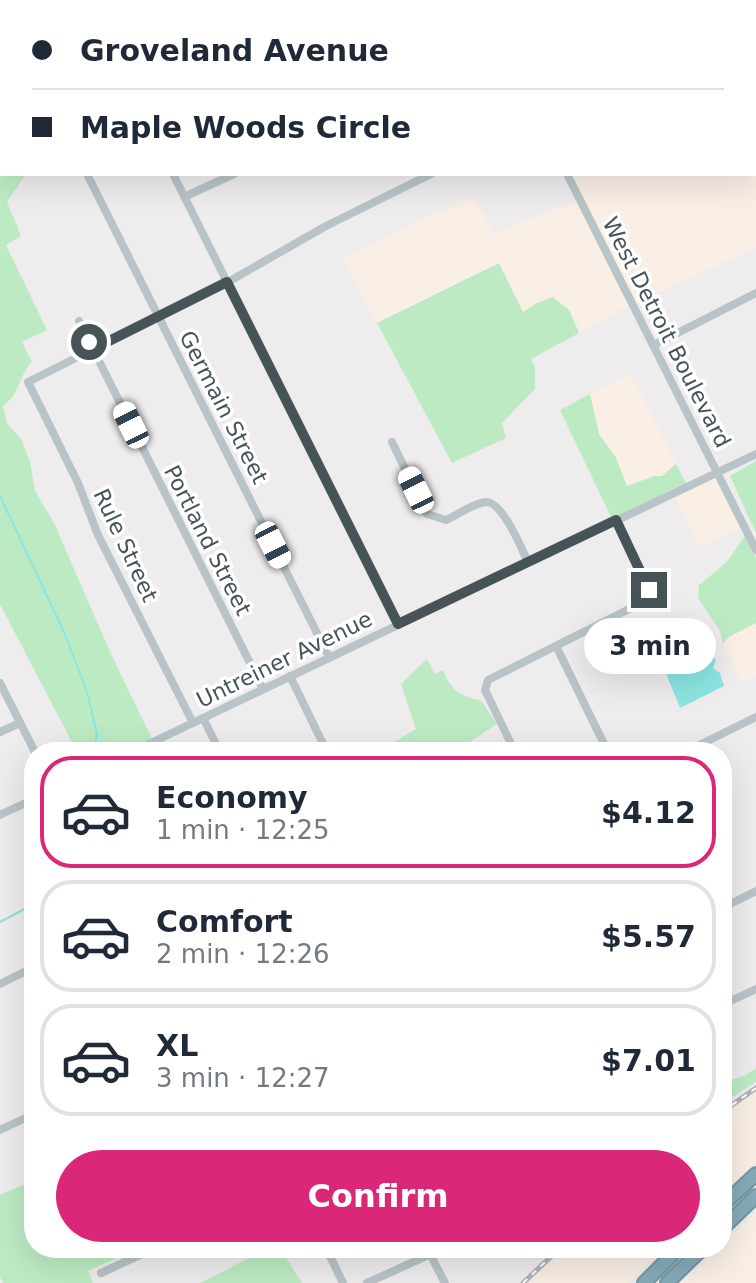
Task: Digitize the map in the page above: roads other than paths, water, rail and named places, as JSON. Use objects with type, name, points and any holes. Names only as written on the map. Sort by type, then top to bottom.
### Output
[{"type":"highway","points":[[732,1197],[756,1174]]},
{"type":"highway","points":[[732,1219],[756,1196]]},
{"type":"highway","points":[[644,1283],[670,1258]]},
{"type":"highway","points":[[652,1283],[676,1258]]},
{"type":"highway","points":[[667,1283],[693,1258]]},
{"type":"street","name":"Germain Street","points":[[88,176],[329,657]]},
{"type":"street","points":[[174,176],[398,624]]},
{"type":"street","points":[[184,197],[230,176]]},
{"type":"street","points":[[93,349],[427,176]]},
{"type":"street","name":"West Detroit Boulevard","points":[[568,176],[756,550]]},
{"type":"street","points":[[654,345],[756,293]]},
{"type":"street","name":"Portland Street","points":[[79,321],[263,689]]},
{"type":"street","name":"Rule Street","points":[[93,349],[28,382],[78,483],[98,535],[193,723]]},
{"type":"street","points":[[392,442],[427,514],[446,520],[485,502],[495,504],[528,562]]},
{"type":"street","name":"Untreiner Avenue","points":[[153,742],[756,454]]},
{"type":"street","points":[[510,742],[485,690],[485,683],[649,599],[649,590],[616,520]]},
{"type":"street","points":[[556,646],[603,742]]},
{"type":"street","points":[[290,676],[322,742]]},
{"type":"street","points":[[0,683],[30,742]]},
{"type":"street","points":[[706,742],[756,717]]},
{"type":"street","points":[[203,718],[215,742]]},
{"type":"street","points":[[0,732],[20,723]]},
{"type":"street","points":[[0,815],[24,804]]},
{"type":"street","points":[[732,903],[756,891]]},
{"type":"street","points":[[0,984],[24,972]]},
{"type":"street","points":[[732,1000],[756,989]]},
{"type":"street","points":[[0,1130],[24,1119]]},
{"type":"street","points":[[101,1273],[133,1258]]},
{"type":"street","points":[[331,1258],[343,1283]]},
{"type":"street","points":[[367,1283],[415,1258]]},
{"type":"street","points":[[432,1258],[445,1283]]},
{"type":"water","points":[[699,628],[705,630],[708,636],[704,645],[716,660],[713,668],[720,673],[724,686],[680,708],[659,656],[685,643]]},
{"type":"waterway","points":[[0,496],[64,632],[87,692],[97,734],[96,742]]},
{"type":"waterway","points":[[0,922],[24,909]]},
{"type":"railway","points":[[732,1105],[756,1088]]},
{"type":"railway","points":[[523,1283],[549,1258]]}]
